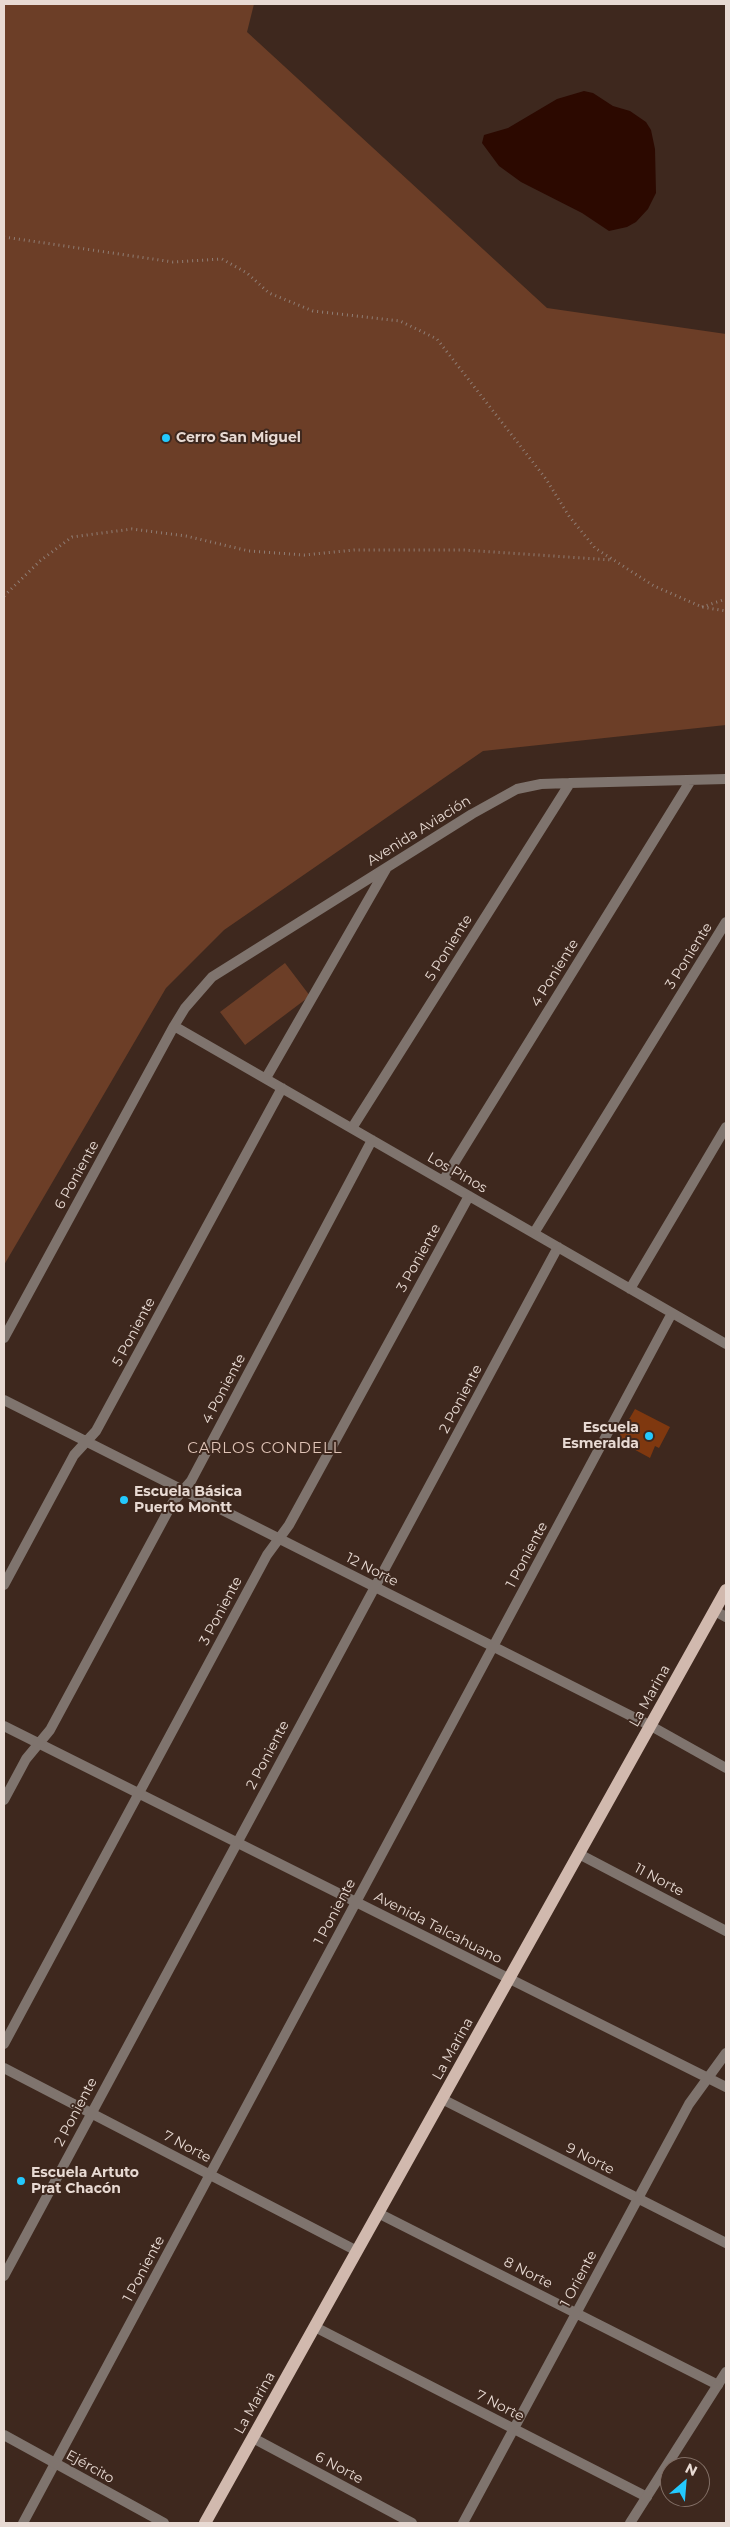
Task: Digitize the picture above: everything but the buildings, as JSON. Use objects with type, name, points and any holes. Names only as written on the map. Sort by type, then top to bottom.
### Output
[{"type":"main road","name":"La Marina","points":[[205,2523],[726,1590]]},
{"type":"street","name":"Avenida Aviación","points":[[174,1026],[198,992],[228,965],[506,794],[529,786],[570,783],[726,778]]},
{"type":"street","name":"4 Poniente","points":[[443,1181],[691,780]]},
{"type":"street","name":"5 Poniente","points":[[352,1128],[570,783]]},
{"type":"street","points":[[266,1078],[387,866]]},
{"type":"street","name":"3 Poniente","points":[[534,1233],[726,922]]},
{"type":"street","name":"Los Pinos","points":[[174,1026],[630,1289],[725,1341]]},
{"type":"street","name":"6 Poniente","points":[[4,1338],[174,1026]]},
{"type":"street","name":"5 Poniente","points":[[4,1585],[74,1455],[100,1422],[282,1088]]},
{"type":"street","points":[[630,1289],[726,1127]]},
{"type":"street","name":"4 Poniente","points":[[4,1800],[26,1759],[50,1730],[173,1502],[191,1481],[372,1140]]},
{"type":"street","name":"3 Poniente","points":[[4,2044],[267,1555],[289,1525],[469,1196]]},
{"type":"street","name":"2 Poniente","points":[[4,2276],[558,1247]]},
{"type":"street","name":"1 Poniente","points":[[22,2523],[672,1313]]},
{"type":"street","name":"12 Norte","points":[[4,1400],[651,1726],[726,1768]]},
{"type":"street","points":[[715,1611],[726,1617]]},
{"type":"street","name":"Avenida Talcahuano","points":[[4,1726],[726,2087]]},
{"type":"street","name":"11 Norte","points":[[579,1854],[726,1931]]},
{"type":"street","name":"1 Oriente","points":[[463,2523],[689,2104],[726,2053]]},
{"type":"street","name":"7 Norte","points":[[4,2068],[357,2251]]},
{"type":"street","name":"9 Norte","points":[[442,2099],[726,2243]]},
{"type":"street","name":"8 Norte","points":[[378,2213],[718,2385]]},
{"type":"street","name":"7 Norte","points":[[315,2327],[647,2497]]},
{"type":"street","points":[[630,2523],[726,2372]]},
{"type":"street","name":"Ejército","points":[[4,2435],[164,2523]]},
{"type":"street","name":"6 Norte","points":[[253,2438],[412,2523]]},
{"type":"path","points":[[4,237],[173,262],[222,259],[247,273],[269,293],[313,311],[400,322],[436,339],[546,479],[570,516],[595,548],[654,586],[702,607],[726,611]]},
{"type":"path","points":[[4,596],[40,561],[72,537],[132,529],[186,536],[249,550],[304,555],[354,550],[464,550],[614,560]]},
{"type":"path","points":[[702,607],[726,599]]},
{"type":"shaded area","points":[[4,4],[254,4],[247,32],[547,308],[726,334],[726,725],[483,751],[224,930],[166,988],[4,1265]]},
{"type":"shaded area","points":[[584,91],[593,93],[613,106],[630,111],[646,122],[651,130],[655,149],[656,193],[648,209],[636,222],[627,227],[609,231],[582,213],[521,182],[499,166],[482,143],[484,135],[508,128],[557,99]]},
{"type":"shaded area","points":[[285,963],[310,996],[245,1045],[220,1012]]},
{"type":"place","name":"Cerro San Miguel","points":[[166,438]]},
{"type":"place","name":"Escuela Esmeralda","points":[[649,1436]]},
{"type":"place","name":"Escuela Básica Puerto Montt","points":[[124,1500]]},
{"type":"place","name":"Escuela Artuto Prat Chacón","points":[[21,2181]]},
{"type":"district","name":"CARLOS CONDELL","points":[[265,1449]]}]
